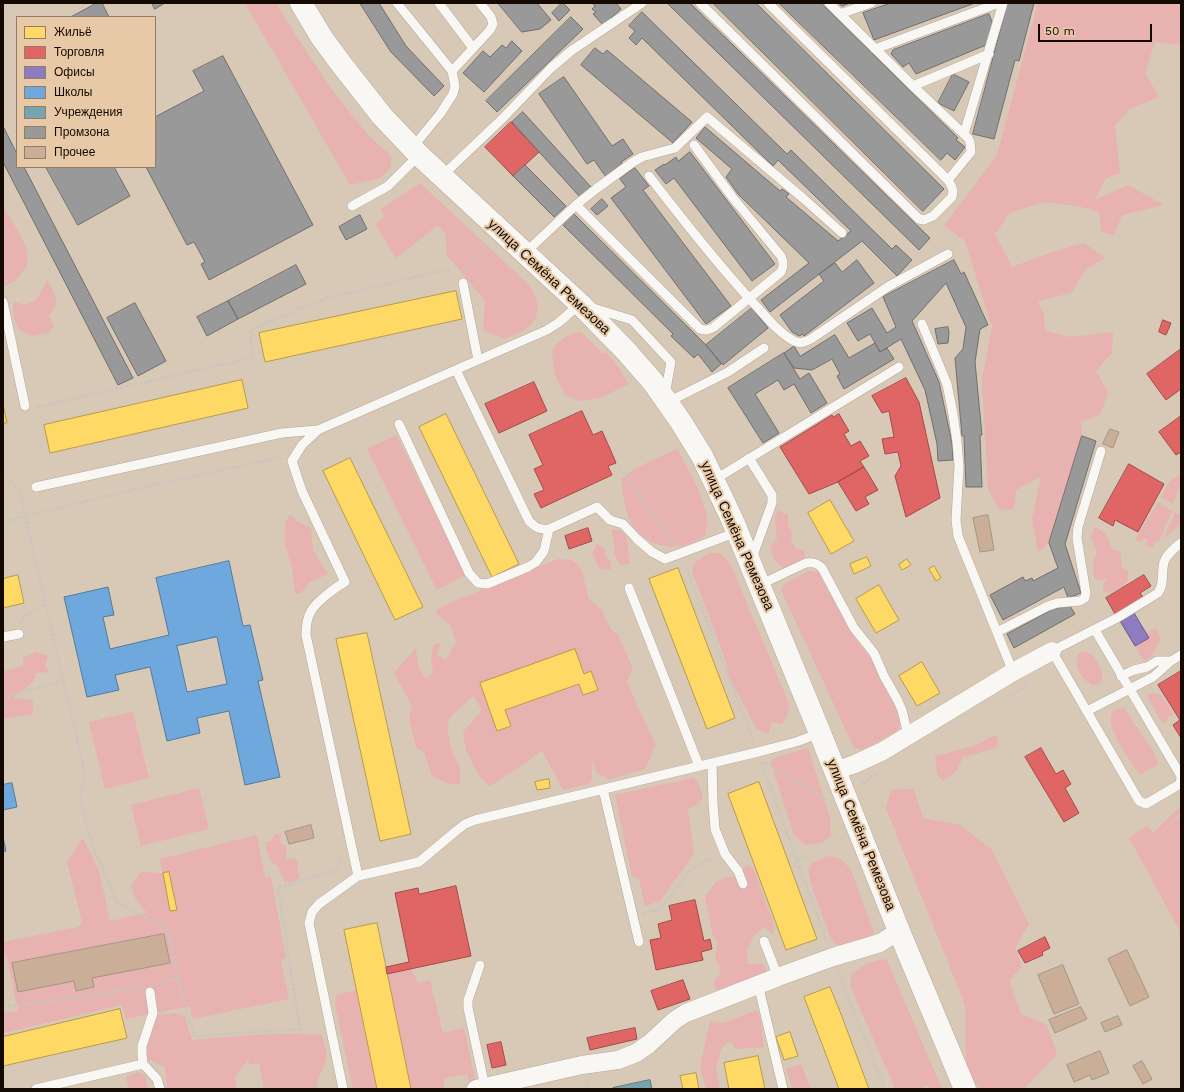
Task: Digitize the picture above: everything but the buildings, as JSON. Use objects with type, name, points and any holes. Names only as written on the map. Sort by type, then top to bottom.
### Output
[{"type":"main road","name":"улица Семёна Ремезова","points":[[301,3],[322,38],[382,116],[442,176],[580,304],[626,351],[666,400],[702,456],[750,563],[899,931],[965,1089]]},
{"type":"street","points":[[835,771],[869,758],[1013,672],[1052,651]]},
{"type":"street","points":[[480,1088],[582,1065],[618,1060],[636,1053],[649,1044],[675,1020],[686,1013],[758,984],[833,957],[880,943],[899,931]]},
{"type":"lane","points":[[352,206],[388,186],[416,151],[453,94],[455,86],[452,71],[397,3]]},
{"type":"lane","points":[[439,3],[473,48]]},
{"type":"lane","points":[[452,71],[490,30],[493,24],[491,17],[480,3]]},
{"type":"lane","points":[[442,176],[502,119],[551,68],[571,51],[642,3]]},
{"type":"lane","points":[[700,3],[919,219],[924,220],[933,216],[952,197],[953,191],[948,180],[768,3]]},
{"type":"lane","points":[[829,3],[964,134],[970,142],[971,152],[948,180]]},
{"type":"lane","points":[[840,14],[871,3]]},
{"type":"lane","points":[[875,49],[999,3]]},
{"type":"lane","points":[[964,134],[1003,3]]},
{"type":"lane","points":[[913,86],[989,54]]},
{"type":"lane","points":[[525,253],[576,205],[596,189],[633,162],[650,154],[675,148],[707,117],[842,233]]},
{"type":"lane","points":[[576,205],[700,329],[709,330],[781,272],[783,261],[781,256],[733,198],[694,145]]},
{"type":"lane","points":[[649,176],[713,256],[749,298],[771,322],[788,337],[800,343],[805,342],[817,335],[889,286],[948,254]]},
{"type":"lane","points":[[463,283],[478,360]]},
{"type":"lane","points":[[3,302],[28,407]]},
{"type":"lane","points":[[358,876],[306,635],[306,627],[312,610],[334,588],[345,582],[302,491],[292,461],[302,445],[318,430],[548,330],[580,304]]},
{"type":"lane","points":[[922,324],[947,384],[953,414],[959,466],[956,513],[958,536],[1013,672]]},
{"type":"lane","points":[[666,400],[728,372],[764,348]]},
{"type":"lane","points":[[714,480],[899,367]]},
{"type":"lane","points":[[456,370],[529,521],[536,528],[542,530],[549,529],[597,507],[610,520],[623,524],[652,552],[665,559],[737,532]]},
{"type":"lane","points":[[399,424],[469,573],[478,583],[487,584],[528,567],[536,562],[544,551],[549,529]]},
{"type":"lane","points":[[36,486],[282,432],[318,430]]},
{"type":"lane","points":[[997,632],[1048,606],[1057,603],[1080,601],[1085,598],[1086,593],[1077,538],[1078,527],[1100,451]]},
{"type":"lane","points":[[749,458],[772,495],[772,503],[750,563]]},
{"type":"lane","points":[[1095,630],[1181,777],[1180,784],[1146,804],[1139,801],[1052,651],[1118,618],[1158,593],[1162,584],[1164,563],[1173,550],[1181,543]]},
{"type":"lane","points":[[759,585],[806,563],[812,562],[818,564],[822,568],[854,628],[874,653],[902,710],[908,735]]},
{"type":"lane","points":[[629,588],[699,766]]},
{"type":"lane","points":[[3,637],[18,634]]},
{"type":"lane","points":[[1087,711],[1153,677],[1171,661],[1181,655]]},
{"type":"lane","points":[[1122,676],[1134,670],[1147,667],[1157,661],[1171,661]]},
{"type":"lane","points":[[343,1089],[309,923],[312,912],[319,904],[358,876],[419,862],[465,824],[475,820],[796,742],[820,733]]},
{"type":"lane","points":[[712,763],[715,829],[725,854],[738,872],[743,884]]},
{"type":"lane","points":[[603,789],[639,942]]},
{"type":"lane","points":[[764,941],[778,977]]},
{"type":"lane","points":[[480,965],[468,1000],[468,1008],[480,1088]]},
{"type":"lane","points":[[758,984],[783,1089]]},
{"type":"lane","points":[[149,989],[153,1013],[142,1046],[143,1064],[157,1079],[160,1089]]},
{"type":"lane","points":[[36,1089],[143,1064]]},
{"type":"path","points":[[463,272],[490,244]]},
{"type":"path","points":[[28,407],[252,358],[250,330],[327,298],[449,269]]},
{"type":"path","points":[[3,522],[149,486],[277,458],[292,461]]},
{"type":"path","points":[[620,468],[677,549]]},
{"type":"path","points":[[3,474],[20,490],[85,773],[80,798],[93,846],[117,902],[168,929],[178,978],[194,1036],[300,1029],[278,888],[332,872],[338,866],[341,859],[340,852]]},
{"type":"path","points":[[682,558],[755,746]]},
{"type":"path","points":[[18,634],[24,616],[45,604]]},
{"type":"path","points":[[3,698],[64,681]]},
{"type":"path","points":[[829,801],[760,758],[829,948]]},
{"type":"path","points":[[633,916],[660,909],[692,868],[725,854]]},
{"type":"path","points":[[797,860],[808,856]]},
{"type":"path","points":[[836,968],[885,1089]]},
{"type":"path","points":[[155,983],[178,978]]},
{"type":"path","points":[[3,1008],[108,993],[149,989]]},
{"type":"shaded area","points":[[245,3],[276,3],[332,90],[367,134],[391,156],[391,167],[380,178],[350,185]]},
{"type":"shaded area","points":[[1038,3],[1181,3],[1181,45],[1155,42],[1145,73],[1159,97],[1131,108],[1115,126],[1120,173],[1106,178],[1095,200],[1128,185],[1164,205],[1122,215],[1114,235],[1101,232],[1099,212],[1078,206],[1044,202],[1010,213],[995,234],[1012,267],[1050,253],[1084,243],[1105,258],[1086,269],[1071,293],[1038,301],[1044,315],[1045,331],[1070,337],[1113,332],[1112,353],[1096,371],[1108,392],[1101,414],[1081,422],[1082,436],[1049,543],[1038,552],[1032,519],[1041,476],[1016,490],[1014,509],[1000,510],[988,489],[982,379],[992,327],[965,241],[944,226],[997,155]]},
{"type":"shaded area","points":[[420,183],[530,286],[537,301],[538,309],[533,322],[524,330],[504,339],[483,330],[485,301],[447,255],[445,233],[438,225],[396,258],[375,224],[384,218],[381,209]]},
{"type":"shaded area","points":[[3,205],[24,242],[28,257],[27,265],[19,277],[12,283],[3,286]]},
{"type":"shaded area","points":[[47,280],[56,297],[55,307],[49,316],[54,326],[48,333],[32,336],[19,330],[13,316],[13,302],[26,305],[38,298]]},
{"type":"shaded area","points":[[581,332],[602,353],[607,353],[629,384],[600,398],[580,401],[565,395],[554,373],[552,349],[568,335]]},
{"type":"shaded area","points":[[396,435],[466,575],[437,590],[367,449]]},
{"type":"shaded area","points":[[677,449],[700,493],[706,512],[707,524],[705,536],[691,543],[673,547],[663,546],[647,539],[634,526],[626,509],[621,479],[636,468]]},
{"type":"shaded area","points":[[1181,474],[1181,484],[1173,504],[1161,497],[1169,482]]},
{"type":"shaded area","points":[[1158,502],[1172,511],[1160,540],[1156,542],[1152,548],[1145,544],[1147,540],[1144,538],[1141,542],[1135,540]]},
{"type":"shaded area","points":[[779,510],[788,515],[788,525],[792,532],[791,542],[797,549],[803,549],[806,557],[797,565],[784,569],[774,559],[770,546],[777,539],[775,517]]},
{"type":"shaded area","points":[[1175,512],[1181,516],[1181,524],[1164,538]]},
{"type":"shaded area","points":[[290,514],[298,522],[311,528],[313,550],[328,574],[310,582],[300,594],[295,593],[292,568],[285,544],[285,524]]},
{"type":"shaded area","points":[[1095,527],[1106,534],[1112,549],[1121,552],[1121,567],[1128,571],[1128,581],[1122,587],[1109,593],[1103,590],[1103,586],[1107,579],[1097,580],[1094,577],[1093,562],[1097,553],[1091,537]]},
{"type":"shaded area","points":[[611,529],[619,530],[626,535],[630,563],[620,565],[614,553],[615,547]]},
{"type":"shaded area","points":[[597,544],[604,548],[607,558],[611,562],[610,570],[599,568],[592,554]]},
{"type":"shaded area","points":[[709,553],[720,553],[730,563],[790,706],[786,718],[782,724],[771,722],[769,734],[757,729],[727,674],[726,662],[692,571],[695,562]]},
{"type":"shaded area","points":[[558,559],[572,560],[581,568],[589,599],[601,609],[611,629],[619,636],[633,669],[627,681],[656,745],[645,769],[609,779],[597,773],[592,761],[592,780],[588,784],[563,790],[542,750],[527,762],[490,786],[479,776],[466,750],[463,732],[482,710],[473,696],[450,717],[447,728],[451,748],[460,768],[460,784],[450,784],[432,776],[424,752],[416,747],[409,718],[412,706],[394,673],[416,648],[418,667],[427,680],[433,672],[431,657],[434,644],[441,643],[437,655],[446,660],[456,643],[451,626],[435,612],[447,604]],"holes":[[[591,671],[597,690],[583,695],[579,684],[505,710],[511,726],[498,731],[481,683],[584,674]]]},
{"type":"shaded area","points":[[809,571],[818,572],[852,634],[873,662],[893,702],[900,723],[897,731],[865,749],[854,748],[781,590],[784,584]]},
{"type":"shaded area","points":[[1155,628],[1161,638],[1152,656],[1144,661],[1135,646],[1149,638],[1146,633]]},
{"type":"shaded area","points":[[36,652],[48,656],[45,665],[49,672],[36,673],[33,682],[13,698],[33,700],[33,714],[3,719],[3,672],[23,666],[23,658]]},
{"type":"shaded area","points":[[1088,652],[1091,654],[1099,666],[1102,673],[1102,680],[1099,684],[1092,685],[1081,676],[1079,672],[1077,663],[1078,654]]},
{"type":"shaded area","points":[[1148,693],[1162,696],[1174,714],[1169,716],[1165,723],[1161,721],[1149,700]]},
{"type":"shaded area","points":[[1118,708],[1124,708],[1153,751],[1158,764],[1140,775],[1121,747],[1113,730],[1111,715],[1113,711]]},
{"type":"shaded area","points":[[133,712],[149,778],[105,789],[89,722]]},
{"type":"shaded area","points":[[995,735],[998,739],[996,748],[963,757],[957,770],[943,781],[937,774],[935,756],[974,746]]},
{"type":"shaded area","points":[[808,748],[830,818],[831,836],[821,843],[806,845],[794,835],[771,763],[774,758]]},
{"type":"shaded area","points":[[693,778],[698,782],[703,798],[697,804],[688,809],[694,854],[660,901],[645,906],[639,878],[632,877],[615,795]]},
{"type":"shaded area","points":[[199,788],[209,829],[141,846],[131,805]]},
{"type":"shaded area","points":[[914,789],[923,818],[960,825],[992,850],[1029,924],[1015,947],[1022,967],[1009,980],[1021,1014],[1047,1025],[1057,1054],[1024,1089],[981,1089],[972,1079],[966,1060],[965,1005],[886,808],[891,790]]},
{"type":"shaded area","points":[[1181,806],[1181,813],[1158,835],[1181,815],[1181,933],[1129,838],[1147,826],[1153,833]]},
{"type":"shaded area","points":[[275,834],[281,834],[280,843],[285,845],[287,850],[285,857],[286,860],[293,858],[298,861],[297,869],[300,878],[292,882],[284,882],[283,876],[279,872],[279,867],[270,860],[267,853],[266,842],[271,841]]},
{"type":"shaded area","points":[[257,835],[265,878],[271,877],[286,958],[281,960],[289,999],[192,1019],[190,1006],[126,1019],[122,1005],[3,1033],[3,1013],[18,1011],[6,952],[3,953],[3,942],[79,927],[82,922],[67,862],[83,838],[99,871],[110,921],[147,913],[135,898],[131,885],[141,872],[163,873],[160,859]]},
{"type":"shaded area","points":[[828,856],[841,859],[851,870],[874,933],[870,938],[843,948],[837,945],[830,937],[811,884],[808,870],[812,863]]},
{"type":"shaded area","points":[[747,865],[753,867],[774,925],[773,935],[765,927],[754,935],[747,951],[748,964],[763,964],[767,971],[762,976],[722,992],[715,989],[714,981],[720,974],[719,965],[715,959],[718,942],[713,936],[705,897],[716,882],[727,877],[737,878]]},
{"type":"shaded area","points":[[883,959],[887,960],[942,1089],[929,1089],[927,1085],[920,1089],[895,1089],[850,985],[852,973],[868,963]]},
{"type":"shaded area","points":[[411,968],[418,983],[430,980],[443,1033],[464,1028],[476,1084],[470,1086],[467,1074],[444,1078],[444,1089],[411,1089],[387,974]]},
{"type":"shaded area","points":[[356,990],[377,1089],[353,1089],[335,1004],[337,995]]},
{"type":"shaded area","points":[[757,1010],[761,1022],[764,1047],[736,1049],[730,1041],[722,1047],[716,1067],[720,1089],[706,1089],[700,1067],[710,1021],[723,1023]]},
{"type":"shaded area","points":[[174,1013],[185,1016],[192,1040],[273,1034],[322,1035],[327,1055],[324,1067],[318,1078],[317,1088],[264,1089],[259,1063],[250,1065],[248,1060],[235,1076],[236,1089],[167,1089],[165,1067],[146,1058],[146,1049],[157,1015]]},
{"type":"shaded area","points":[[801,1064],[811,1089],[793,1089],[786,1069]]},
{"type":"shaded area","points":[[138,1072],[145,1075],[148,1089],[129,1089],[126,1077]]}]
